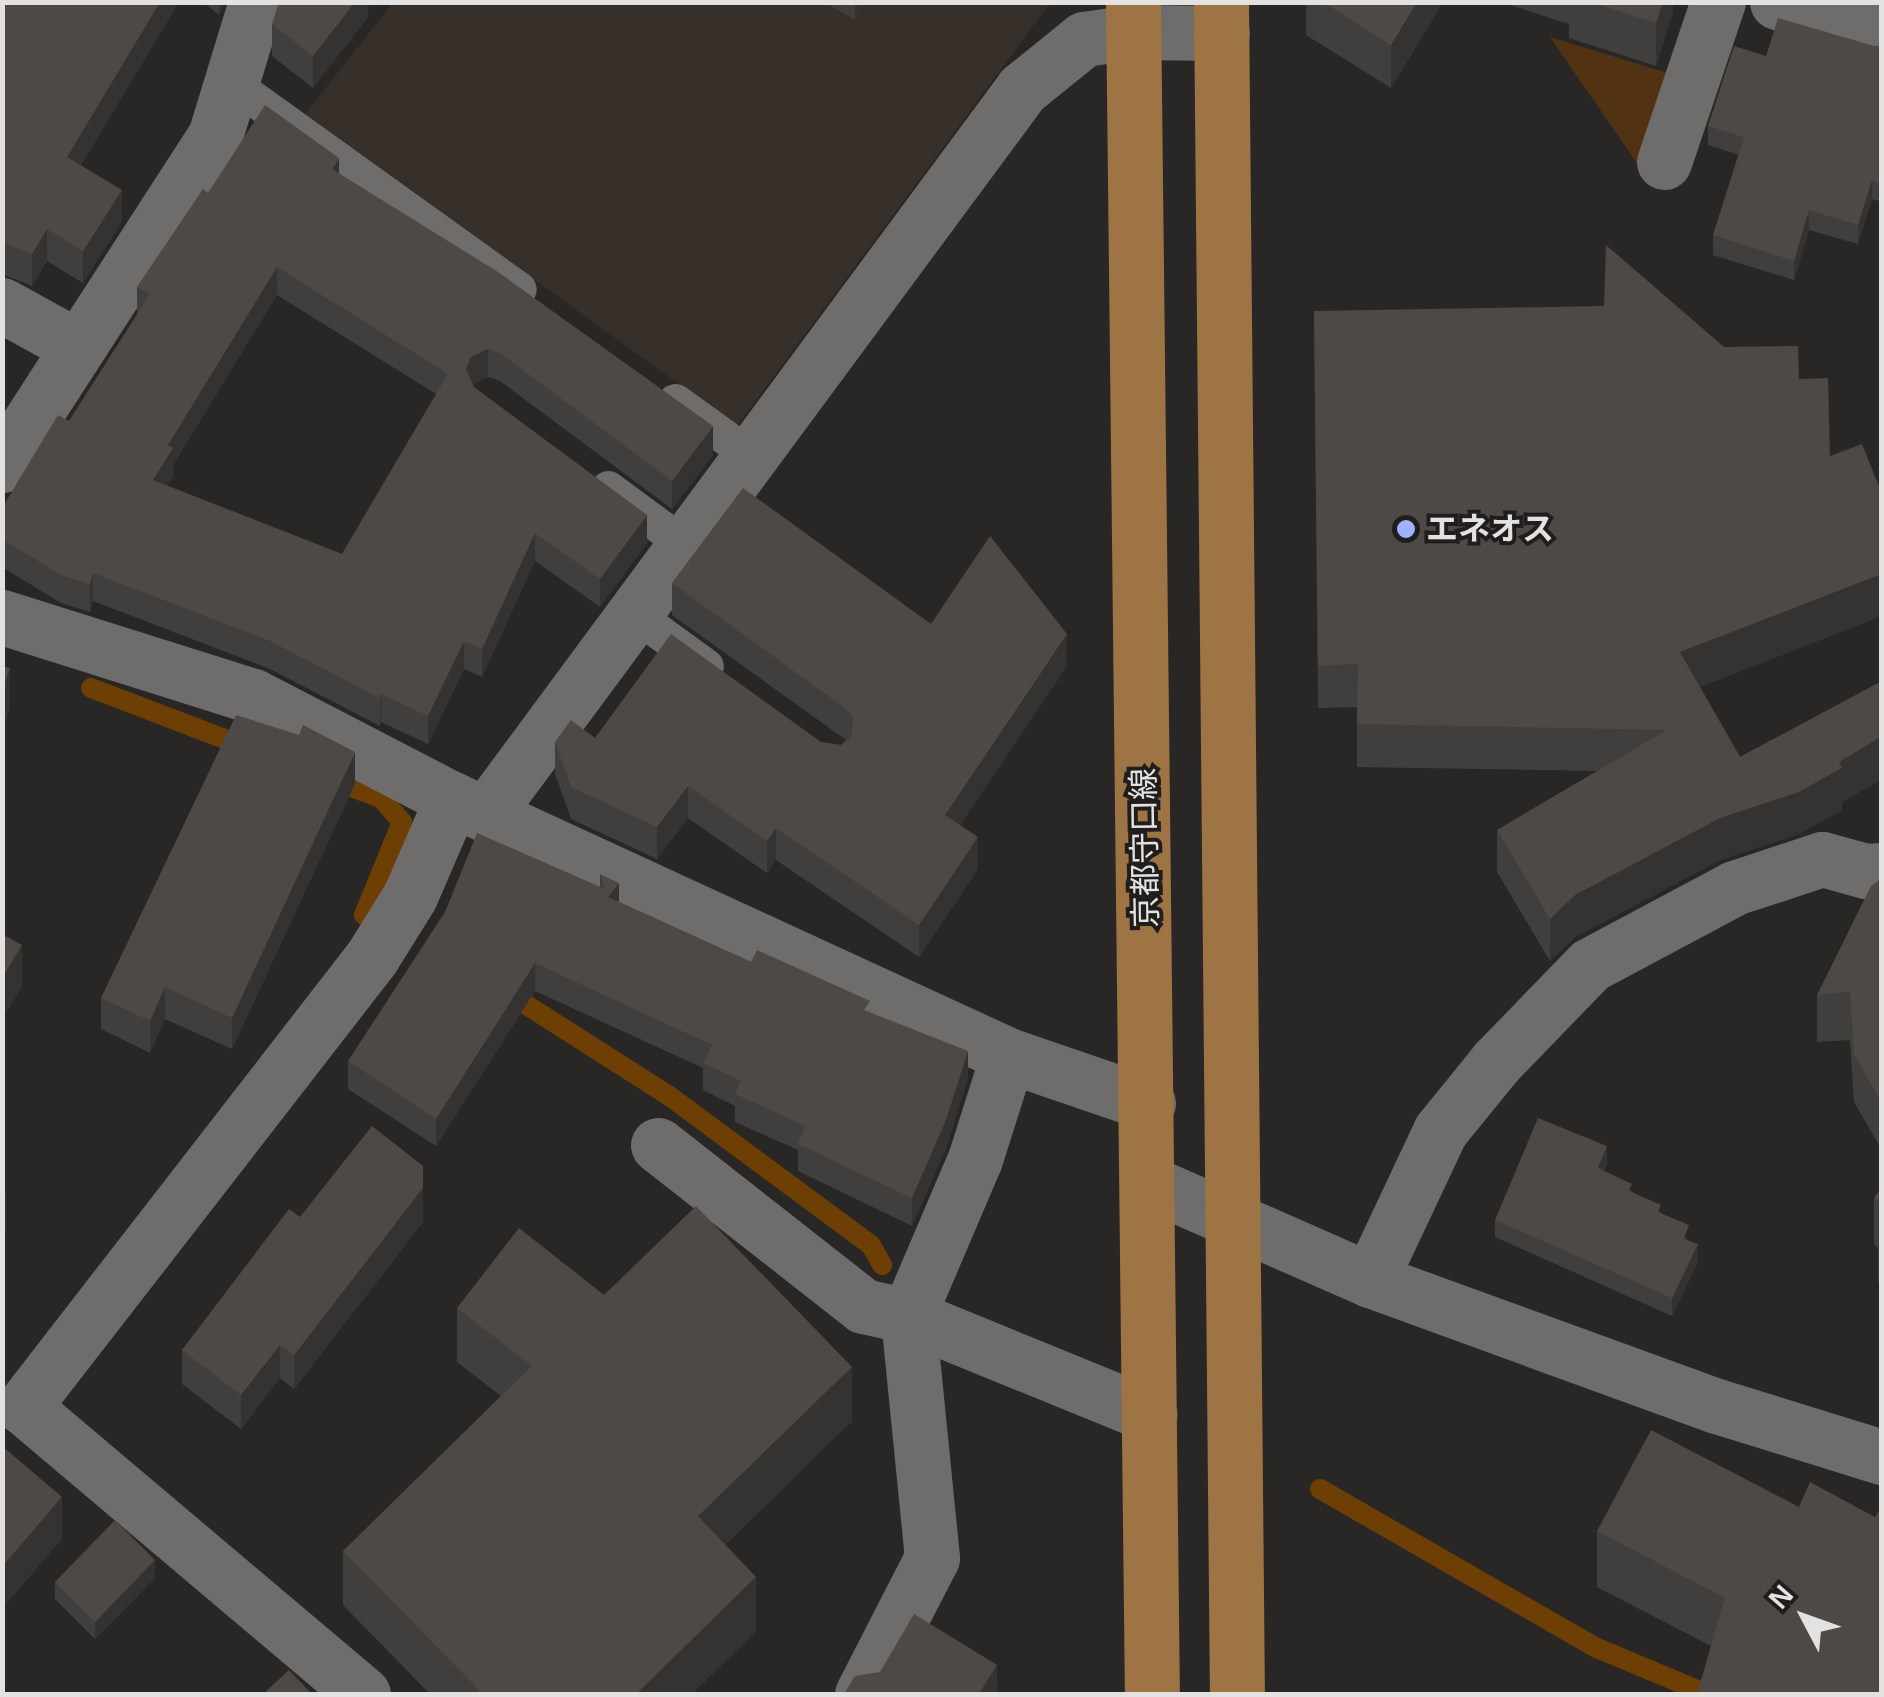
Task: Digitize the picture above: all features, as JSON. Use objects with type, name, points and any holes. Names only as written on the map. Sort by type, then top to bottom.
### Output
[{"type":"main road","name":"京都守口線","points":[[1133,17],[1150,1183],[1152,1694]]},
{"type":"main road","points":[[1222,18],[1236,1694]]},
{"type":"street","points":[[2,465],[215,136],[256,2]]},
{"type":"street","points":[[1664,162],[1718,2]]},
{"type":"street","points":[[1778,2],[1882,35]]},
{"type":"street","points":[[363,1694],[13,1417],[372,957],[469,806],[634,613],[1022,89],[1084,40],[1133,17],[1222,18]]},
{"type":"street","points":[[2,305],[78,348]]},
{"type":"street","points":[[2,617],[253,696],[469,806],[1008,1055],[1148,1103]]},
{"type":"street","points":[[1370,1280],[1440,1131],[1496,1062],[1590,965],[1734,888],[1822,859],[1866,871],[1882,870]]},
{"type":"street","points":[[862,1694],[932,1558],[908,1316],[975,1160],[1008,1055]]},
{"type":"street","points":[[658,1145],[864,1306],[908,1316],[1150,1416]]},
{"type":"street","points":[[1150,1183],[1370,1280],[1717,1406],[1882,1457]]},
{"type":"lane","points":[[232,82],[540,304]]},
{"type":"lane","points":[[653,386],[750,455]]},
{"type":"lane","points":[[578,466],[685,545]]},
{"type":"lane","points":[[634,613],[741,690]]},
{"type":"shaded area","points":[[393,3],[1050,3],[737,426],[305,114]]},
{"type":"shaded area","points":[[1550,37],[1671,74],[1643,172]]},
{"type":"building","points":[[2,2],[160,2],[67,157],[122,190],[83,251],[47,229],[32,254],[2,242]]},
{"type":"building","points":[[279,2],[355,2],[313,56],[272,24]]},
{"type":"building","points":[[1323,2],[1417,2],[1391,45]]},
{"type":"building","points":[[1591,2],[1663,2],[1656,23]]},
{"type":"building","points":[[1778,18],[1882,46],[1882,183],[1872,180],[1858,225],[1809,210],[1794,261],[1713,235],[1744,137],[1708,126],[1734,46],[1766,56]]},
{"type":"building","points":[[265,105],[339,158],[332,169],[498,272],[713,426],[672,481],[500,353],[488,349],[471,357],[466,369],[474,387],[647,515],[600,579],[535,533],[482,649],[464,641],[428,716],[381,694],[380,698],[270,641],[93,573],[90,584],[61,575],[2,539],[2,508],[58,415],[69,421],[150,294],[137,287],[203,189],[208,193]],"holes":[[[277,267],[448,374],[342,554],[153,480],[173,448],[168,445]]]},
{"type":"building","points":[[1606,245],[1724,347],[1798,346],[1799,379],[1828,378],[1830,456],[1862,444],[1882,494],[1882,574],[1680,652],[1740,757],[1882,681],[1882,736],[1839,762],[1842,768],[1799,792],[1720,818],[1575,895],[1550,919],[1497,830],[1667,730],[1357,724],[1358,664],[1318,666],[1314,311],[1604,306]]},
{"type":"building","points":[[743,488],[931,624],[990,536],[1067,634],[945,815],[978,837],[919,925],[776,828],[767,841],[688,786],[657,827],[571,787],[555,742],[571,720],[595,738],[671,634],[821,742],[841,745],[851,737],[853,717],[845,708],[672,583]]},
{"type":"building","points":[[2,666],[10,668],[2,692]]},
{"type":"building","points":[[236,715],[299,735],[303,725],[355,752],[232,1018],[165,987],[150,1021],[101,998]]},
{"type":"building","points":[[477,833],[605,889],[600,874],[619,883],[608,897],[751,962],[757,950],[870,1001],[864,1010],[968,1051],[946,1120],[912,1198],[798,1144],[805,1126],[735,1094],[741,1081],[703,1063],[712,1045],[535,963],[436,1119],[348,1061],[445,912]]},
{"type":"building","points":[[1882,878],[1882,1103],[1854,1054],[1850,992],[1817,995],[1871,886]]},
{"type":"building","points":[[2,934],[22,945],[2,978]]},
{"type":"building","points":[[1538,1118],[1607,1146],[1598,1168],[1632,1184],[1629,1191],[1661,1205],[1658,1212],[1689,1225],[1684,1239],[1698,1244],[1672,1298],[1495,1220]]},
{"type":"building","points":[[372,1126],[423,1166],[423,1188],[294,1355],[280,1345],[241,1395],[182,1350],[289,1209],[300,1217]]},
{"type":"building","points":[[1882,1187],[1882,1203],[1874,1198]]},
{"type":"building","points":[[696,1206],[852,1367],[698,1516],[756,1577],[636,1694],[483,1694],[343,1551],[532,1366],[457,1308],[519,1228],[604,1295]]},
{"type":"building","points":[[1651,1430],[1799,1507],[1810,1482],[1875,1517],[1882,1506],[1882,1694],[1697,1694],[1725,1598],[1597,1531]]},
{"type":"building","points":[[2,1446],[62,1497],[2,1567]]},
{"type":"building","points":[[115,1520],[155,1560],[95,1622],[55,1582]]},
{"type":"building","points":[[914,1614],[997,1665],[979,1694],[844,1694],[855,1676],[880,1672]]},
{"type":"building","points":[[289,1670],[312,1694],[263,1694]]},
{"type":"waterway","points":[[91,688],[248,748]]},
{"type":"waterway","points":[[327,778],[381,798],[402,822],[364,915],[380,923]]},
{"type":"waterway","points":[[503,990],[668,1095],[871,1245],[882,1265]]},
{"type":"waterway","points":[[1320,1489],[1597,1648],[1707,1694]]},
{"type":"place","name":"エネオス","points":[[1406,529]]}]
